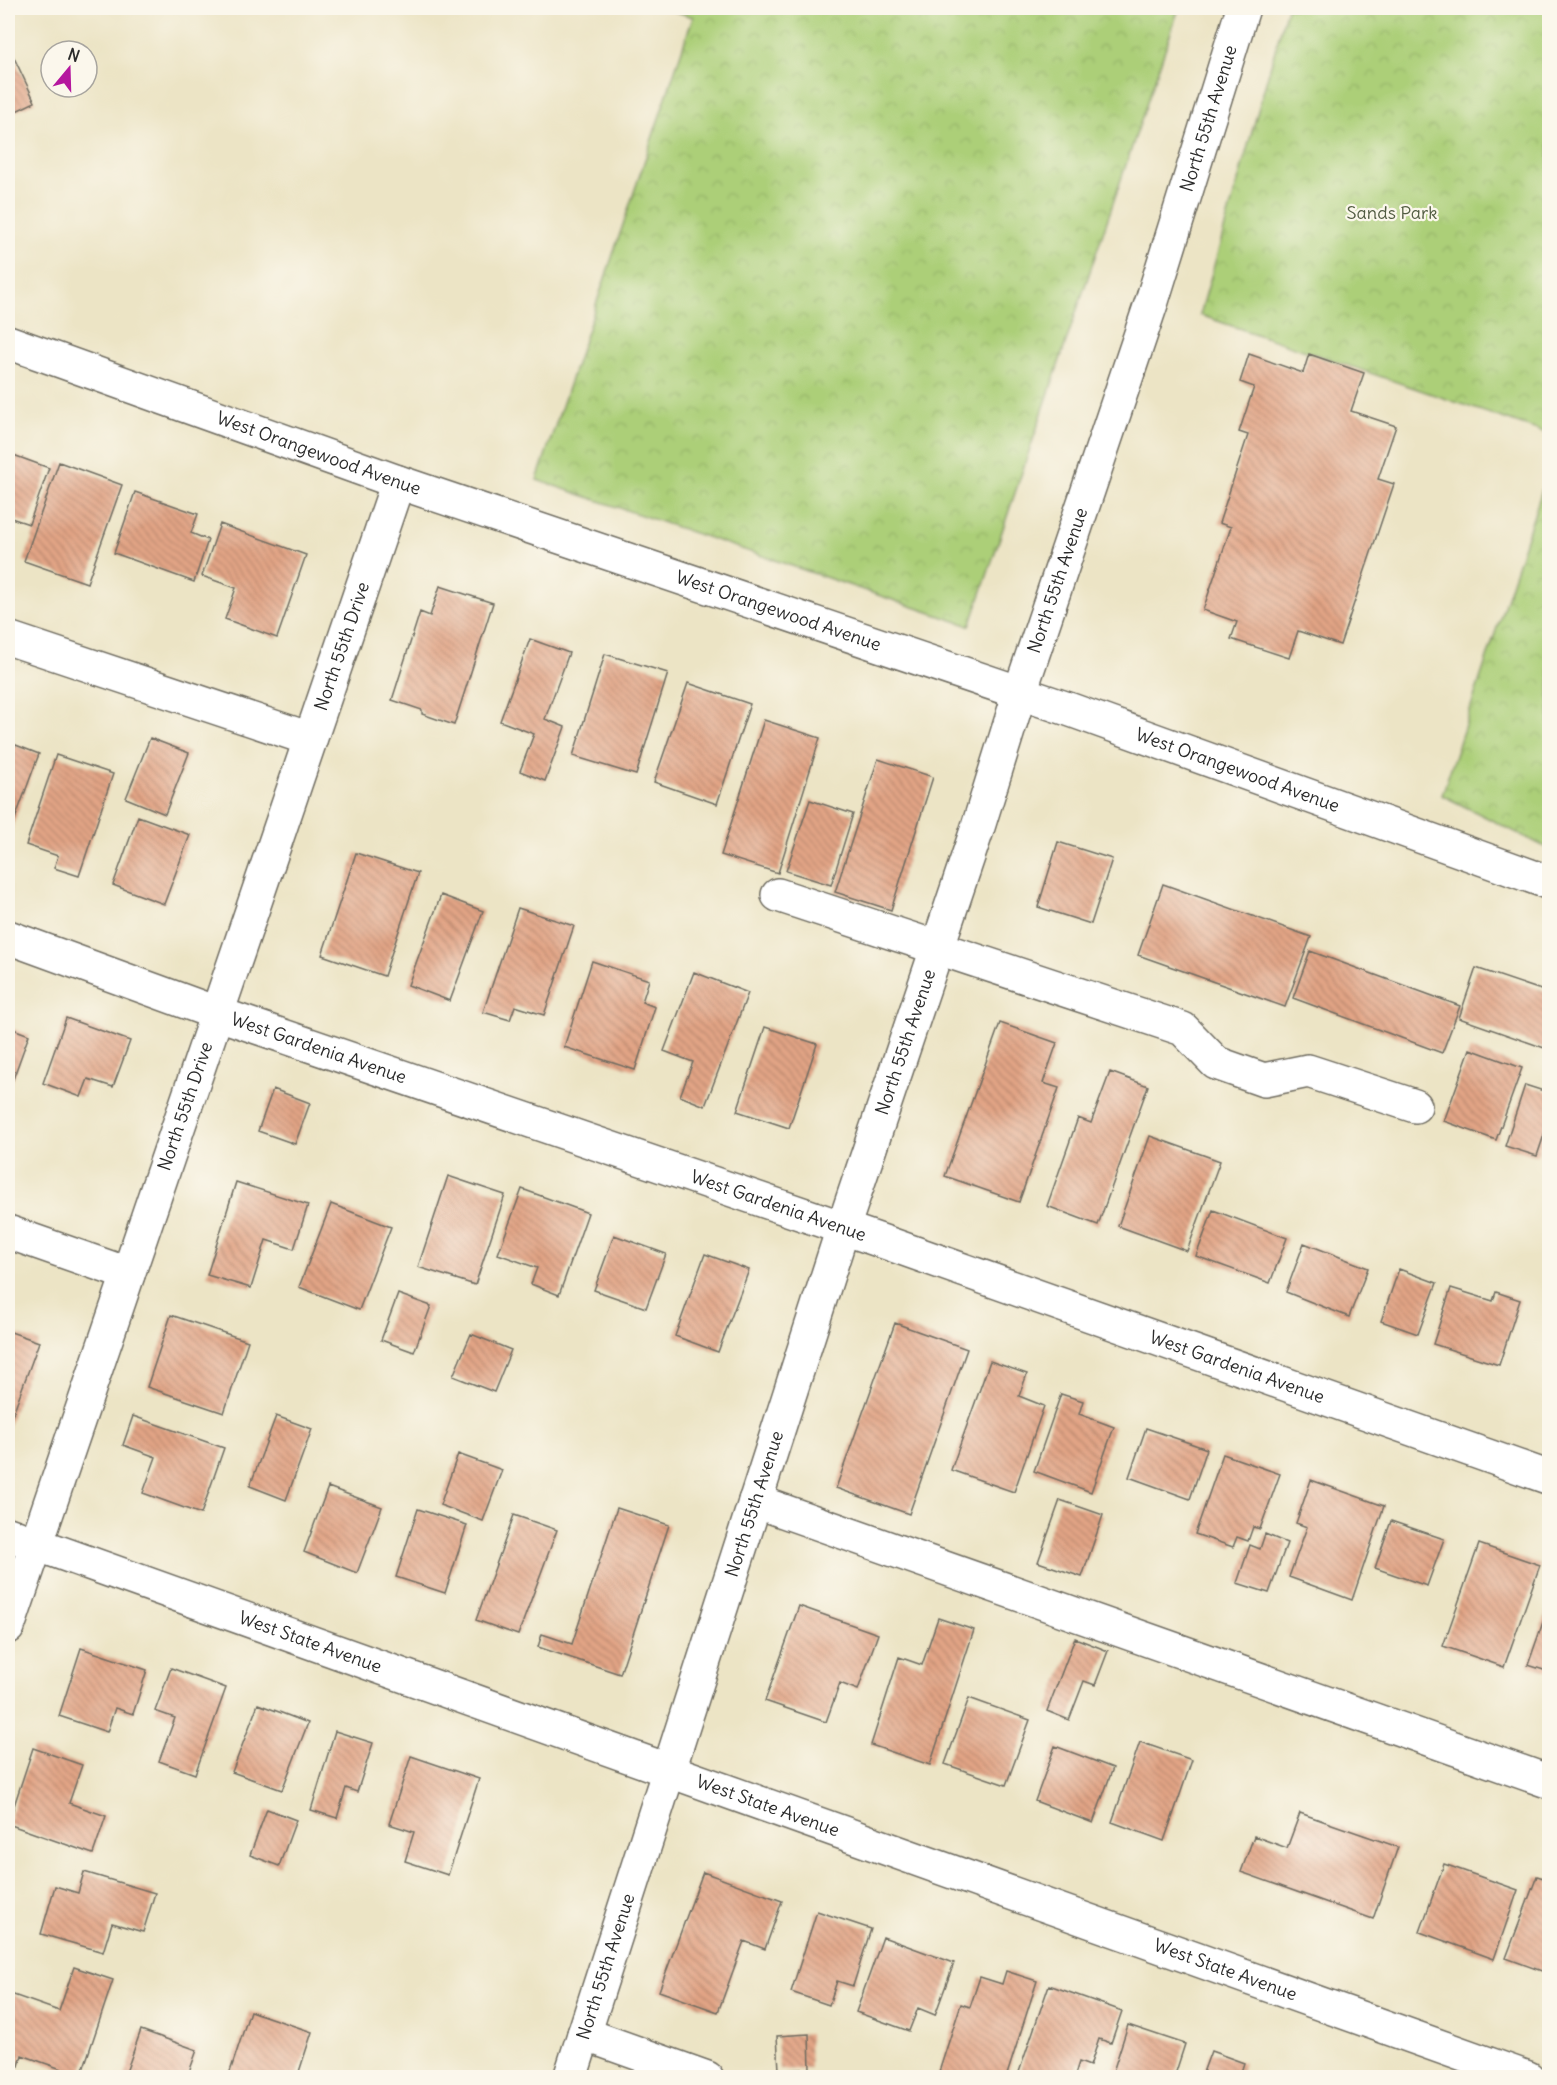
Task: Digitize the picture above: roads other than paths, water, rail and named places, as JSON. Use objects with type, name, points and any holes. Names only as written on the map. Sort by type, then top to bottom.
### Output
[{"type":"street","name":"North 55th Avenue","points":[[570,2078],[667,1770],[843,1228],[1152,302],[1243,8]]},
{"type":"street","name":"West Orangewood Avenue","points":[[8,342],[398,482],[1020,692],[1550,883]]},
{"type":"street","name":"North 55th Drive","points":[[8,1627],[22,1539],[128,1274],[398,482]]},
{"type":"street","points":[[8,638],[309,739]]},
{"type":"street","points":[[778,895],[1183,1029],[1216,1063],[1264,1080],[1308,1071],[1416,1106]]},
{"type":"street","name":"West Gardenia Avenue","points":[[8,937],[216,1013],[843,1228],[1550,1478]]},
{"type":"street","points":[[8,1232],[128,1274]]},
{"type":"street","points":[[755,1501],[1550,1782]]},
{"type":"street","name":"West State Avenue","points":[[22,1539],[1528,2078]]},
{"type":"street","points":[[584,2034],[707,2078]]},
{"type":"park label","name":"Sands Park","points":[[1392,213]]}]
